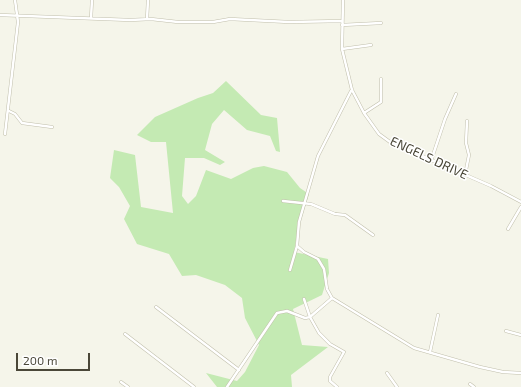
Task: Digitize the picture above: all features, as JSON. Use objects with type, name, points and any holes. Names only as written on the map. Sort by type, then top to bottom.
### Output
[{"type":"street","points":[[5,134],[9,111],[17,16],[16,0]]},
{"type":"street","points":[[91,18],[92,0]]},
{"type":"street","points":[[147,20],[148,0]]},
{"type":"street","name":"ENGELS DRIVE","points":[[344,0],[342,50],[352,90],[364,114],[379,134],[390,142],[465,175],[521,202]]},
{"type":"street","points":[[0,15],[178,22],[213,22],[230,19],[289,22],[342,21]]},
{"type":"street","points":[[342,25],[381,23]]},
{"type":"street","points":[[342,50],[371,45]]},
{"type":"street","points":[[364,114],[381,102],[381,79]]},
{"type":"street","points":[[290,270],[297,246],[299,222],[318,156],[352,90]]},
{"type":"street","points":[[431,161],[456,94]]},
{"type":"street","points":[[9,111],[15,114],[22,123],[52,127]]},
{"type":"street","points":[[465,175],[469,155],[466,143],[468,121]]},
{"type":"street","points":[[283,201],[311,204],[335,214],[345,215],[373,235]]},
{"type":"street","points":[[508,229],[521,207]]},
{"type":"street","points":[[297,246],[304,252],[318,259],[324,269],[327,289],[332,298],[404,343],[488,369],[521,373]]},
{"type":"street","points":[[227,387],[277,313],[287,311],[305,318],[310,316],[332,298]]},
{"type":"street","points":[[304,299],[310,316],[319,333],[330,344],[344,352],[330,377],[330,381],[337,387]]},
{"type":"street","points":[[156,307],[239,370]]},
{"type":"street","points":[[430,352],[438,315]]},
{"type":"street","points":[[506,331],[521,335]]},
{"type":"street","points":[[125,334],[194,387]]},
{"type":"street","points":[[387,373],[397,387]]},
{"type":"street","points":[[121,382],[128,387]]},
{"type":"street","points":[[470,384],[474,387]]},
{"type":"green space","points":[[226,81],[261,115],[277,118],[280,152],[276,151],[270,136],[247,130],[224,110],[212,124],[205,150],[225,162],[220,165],[204,158],[185,158],[182,196],[188,204],[196,196],[206,170],[231,179],[253,168],[264,166],[287,172],[300,188],[309,194],[298,229],[294,252],[328,259],[329,273],[322,295],[293,309],[302,345],[328,347],[291,375],[292,387],[217,387],[206,373],[237,381],[245,372],[259,345],[245,318],[242,298],[225,285],[196,275],[182,276],[169,254],[137,244],[124,219],[130,206],[119,187],[110,178],[114,150],[135,155],[141,207],[173,213],[166,142],[151,142],[137,135],[155,117],[213,93]]}]
